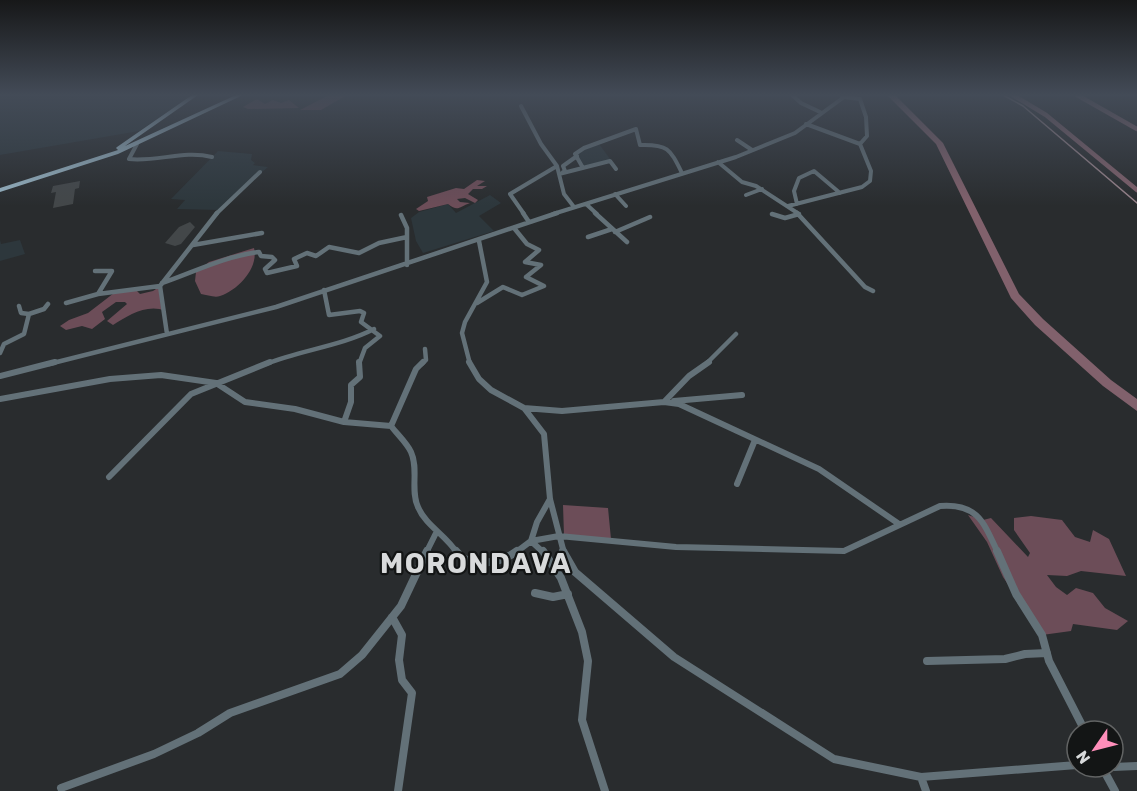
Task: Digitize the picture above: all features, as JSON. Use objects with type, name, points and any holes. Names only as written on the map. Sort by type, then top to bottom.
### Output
[{"type":"main road","points":[[105,157],[141,132]]},
{"type":"main road","points":[[0,190],[104,162],[162,132]]},
{"type":"main road","points":[[72,171],[135,136]]},
{"type":"main road","points":[[72,171],[137,144]]},
{"type":"street","points":[[534,132],[557,166],[564,194],[574,207]]},
{"type":"street","points":[[583,168],[575,154],[584,147],[628,132]]},
{"type":"street","points":[[637,132],[640,145],[667,146],[682,173]]},
{"type":"street","points":[[0,376],[276,307],[479,241],[574,207],[718,162],[796,132]]},
{"type":"street","points":[[788,206],[840,194],[869,184],[872,177],[870,166],[860,144],[827,132]]},
{"type":"street","points":[[860,144],[867,136],[867,132]]},
{"type":"street","points":[[737,140],[752,150]]},
{"type":"street","points":[[137,144],[129,159],[145,160],[183,155],[212,156]]},
{"type":"street","points":[[559,174],[565,171],[563,165],[577,156]]},
{"type":"street","points":[[559,174],[610,161],[616,169]]},
{"type":"street","points":[[718,162],[742,182],[762,189],[799,214],[865,287],[873,291]]},
{"type":"street","points":[[529,222],[510,194],[557,166]]},
{"type":"street","points":[[797,204],[794,191],[799,178],[814,171],[840,194]]},
{"type":"street","points":[[167,334],[161,284],[219,210],[260,172]]},
{"type":"street","points":[[746,195],[762,189]]},
{"type":"street","points":[[615,194],[626,206]]},
{"type":"street","points":[[586,204],[627,242]]},
{"type":"street","points":[[401,214],[407,228],[407,265]]},
{"type":"street","points":[[772,214],[785,218],[799,214]]},
{"type":"street","points":[[588,237],[613,231],[650,217]]},
{"type":"street","points":[[475,305],[503,287],[522,295],[544,286],[526,277],[541,265],[525,262],[539,250],[527,244],[514,228]]},
{"type":"street","points":[[192,245],[262,233]]},
{"type":"street","points":[[66,303],[98,294],[161,284],[236,255],[259,252],[261,256],[272,257],[275,260],[265,269],[267,273],[297,266],[294,259],[307,253],[316,256],[329,247],[358,253],[379,243],[407,237]]},
{"type":"street","points":[[479,241],[487,282],[465,322],[462,333],[470,365],[478,380],[524,408],[544,434],[550,499],[562,549],[575,572],[674,657],[834,759],[921,777],[1065,766]]},
{"type":"street","points":[[95,271],[112,271],[98,294]]},
{"type":"street","points":[[324,290],[329,315],[360,311],[364,313],[361,322],[365,327],[374,329],[380,336],[369,343],[358,359],[360,377],[351,385],[351,402],[344,422]]},
{"type":"street","points":[[19,306],[21,313],[29,314],[44,309],[48,304]]},
{"type":"street","points":[[0,353],[4,344],[24,334],[29,314]]},
{"type":"street","points":[[109,477],[191,394],[286,356],[362,335],[374,329]]},
{"type":"street","points":[[664,402],[689,376],[709,362],[736,334]]},
{"type":"street","points":[[391,426],[416,369],[426,360],[425,349]]},
{"type":"street","points":[[0,399],[110,379],[161,375],[216,383],[245,402],[295,409],[344,422],[391,426],[411,451],[415,466],[416,504],[423,518],[452,545],[458,555],[470,562],[485,563],[510,557],[531,541],[550,499]]},
{"type":"street","points":[[524,408],[574,411],[741,395]]},
{"type":"street","points":[[664,402],[680,404],[819,468],[899,524]]},
{"type":"street","points":[[737,484],[756,440]]},
{"type":"street","points":[[531,541],[559,537],[676,547],[844,551],[940,506],[955,505],[983,520],[1016,594],[1042,635],[1047,653],[1078,719]]},
{"type":"street","points":[[61,788],[154,754],[198,733],[230,713],[340,674],[362,655],[401,606],[438,531]]},
{"type":"street","points":[[531,541],[538,545],[556,572],[579,615],[588,661],[582,718],[605,791]]},
{"type":"street","points":[[536,593],[553,597],[568,594]]},
{"type":"street","points":[[392,617],[402,635],[399,660],[402,680],[412,693],[398,791]]},
{"type":"street","points":[[927,662],[1005,659],[1025,654],[1047,653]]},
{"type":"street","points":[[921,777],[926,791]]},
{"type":"shaded area","points":[[0,132],[134,132],[0,155]]},
{"type":"shaded area","points":[[599,144],[611,160],[584,167],[577,155],[585,148]]},
{"type":"shaded area","points":[[218,151],[252,154],[251,160],[255,163],[253,165],[268,167],[219,210],[177,209],[185,200],[171,199]]},
{"type":"shaded area","points":[[477,180],[485,181],[477,186],[487,186],[482,189],[473,189],[468,194],[478,200],[475,203],[465,198],[457,199],[460,202],[470,203],[459,208],[448,204],[419,211],[416,209],[428,201],[427,197],[456,188],[464,189]]},
{"type":"shaded area","points":[[490,195],[501,203],[479,216],[494,231],[423,253],[416,241],[411,218],[419,212],[448,204],[456,213]]},
{"type":"shaded area","points":[[0,240],[1,244],[20,240],[25,254],[0,261]]},
{"type":"shaded area","points":[[254,248],[255,256],[250,270],[234,289],[220,296],[201,294],[195,281],[196,272],[209,262]]},
{"type":"shaded area","points":[[159,287],[165,311],[145,310],[113,325],[107,321],[127,304],[116,302],[102,312],[105,319],[92,329],[82,326],[66,330],[60,326],[88,313],[114,293],[135,289],[140,294]]},
{"type":"shaded area","points":[[563,505],[608,508],[611,539],[564,535]]},
{"type":"shaded area","points":[[968,515],[983,520],[991,518],[1028,557],[1030,553],[1014,530],[1014,518],[1031,516],[1062,520],[1075,537],[1090,542],[1093,530],[1109,539],[1126,576],[1081,571],[1067,576],[1047,575],[1056,587],[1067,595],[1076,588],[1093,593],[1105,608],[1128,621],[1117,630],[1073,624],[1071,631],[1042,635],[1003,577],[987,542]]},
{"type":"building","points":[[80,181],[79,188],[75,189],[73,204],[53,208],[56,192],[51,193],[53,186]]},
{"type":"building","points":[[190,222],[195,227],[181,244],[175,246],[165,243],[179,227]]},
{"type":"waterway","points":[[928,132],[939,143],[1015,296],[1039,322],[1107,383],[1137,406]]},
{"type":"waterway","points":[[1053,132],[1137,203]]},
{"type":"waterway","points":[[1067,132],[1137,190]]},
{"type":"district","name":"MORONDAVA","points":[[476,563]]}]
